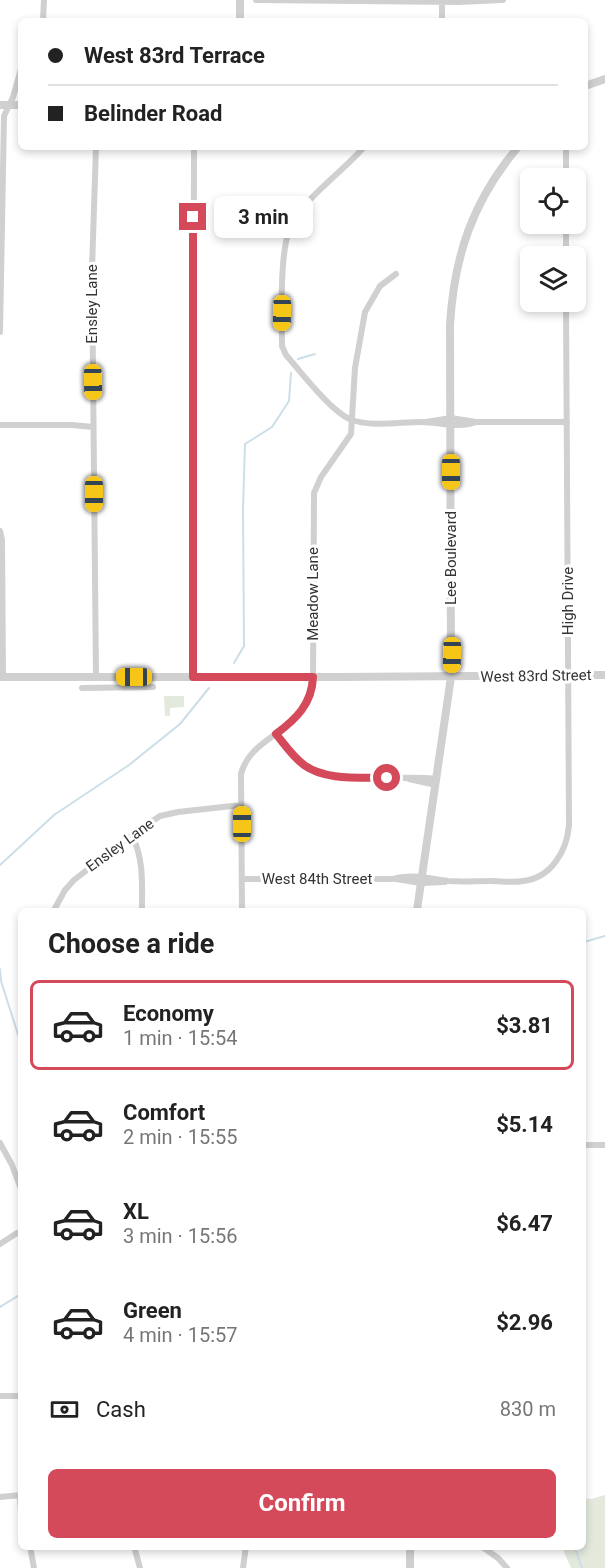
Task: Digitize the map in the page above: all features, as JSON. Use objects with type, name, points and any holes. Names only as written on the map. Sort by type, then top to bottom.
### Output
[{"type":"street","points":[[44,0],[44,18]]},
{"type":"street","points":[[240,0],[240,18]]},
{"type":"street","points":[[256,0],[503,0]]},
{"type":"street","points":[[441,1],[442,18]]},
{"type":"street","points":[[588,86],[605,79]]},
{"type":"street","points":[[0,332],[4,105],[14,97],[18,81]]},
{"type":"street","name":"Ensley Lane","points":[[96,150],[92,217],[96,676]]},
{"type":"street","points":[[193,677],[194,150]]},
{"type":"street","points":[[361,150],[295,217],[286,239],[282,346],[286,355],[336,410],[352,420],[369,423],[567,422]]},
{"type":"street","name":"Lee Boulevard","points":[[417,908],[451,677],[451,307],[453,284],[461,252],[477,208],[490,185],[516,150]]},
{"type":"street","points":[[566,150],[566,168]]},
{"type":"street","name":"Meadow Lane","points":[[242,908],[241,774],[244,763],[257,748],[302,712],[313,686],[314,493],[321,477],[351,434],[355,368],[365,312],[380,286],[396,274]]},
{"type":"street","name":"High Drive","points":[[526,881],[553,866],[561,855],[568,837],[566,312]]},
{"type":"street","points":[[0,425],[93,427]]},
{"type":"street","points":[[0,531],[2,540],[2,677]]},
{"type":"street","name":"West 83rd Street","points":[[2,677],[605,675]]},
{"type":"street","points":[[82,688],[153,687]]},
{"type":"street","points":[[276,734],[298,760],[318,772],[337,776],[436,782]]},
{"type":"street","name":"Ensley Lane","points":[[55,908],[65,890],[74,880],[151,821],[171,813],[242,805]]},
{"type":"street","points":[[132,835],[142,863],[142,908]]},
{"type":"street","name":"West 84th Street","points":[[242,879],[526,881]]},
{"type":"street","points":[[0,1143],[18,1182]]},
{"type":"street","points":[[586,1144],[605,1145]]},
{"type":"street","points":[[0,1244],[18,1233]]},
{"type":"street","points":[[0,1396],[18,1396]]},
{"type":"street","points":[[0,1497],[18,1495]]},
{"type":"street","points":[[31,1550],[34,1568]]},
{"type":"street","points":[[135,1550],[140,1568]]},
{"type":"street","points":[[243,1568],[245,1550]]},
{"type":"street","points":[[410,1550],[410,1568]]},
{"type":"street","points":[[487,1550],[507,1568]]},
{"type":"shaded area","points":[[164,696],[184,696],[184,707],[170,708],[170,716],[165,716]]},
{"type":"shaded area","points":[[605,1495],[605,1568],[571,1568],[563,1550],[586,1550],[586,1498]]},
{"type":"waterway","points":[[298,359],[315,354]]},
{"type":"waterway","points":[[234,663],[244,646],[245,444],[272,427],[289,401],[291,373]]},
{"type":"waterway","points":[[0,865],[54,815],[129,765],[180,724],[209,688]]},
{"type":"waterway","points":[[586,941],[605,936]]},
{"type":"waterway","points":[[0,969],[1,981],[18,1035]]},
{"type":"waterway","points":[[0,1307],[18,1296]]},
{"type":"waterway","points":[[575,1550],[582,1568]]},
{"type":"route","points":[[193,217],[193,677],[313,677],[313,686],[302,712],[276,734],[298,760],[318,772],[331,776],[387,778]]}]
